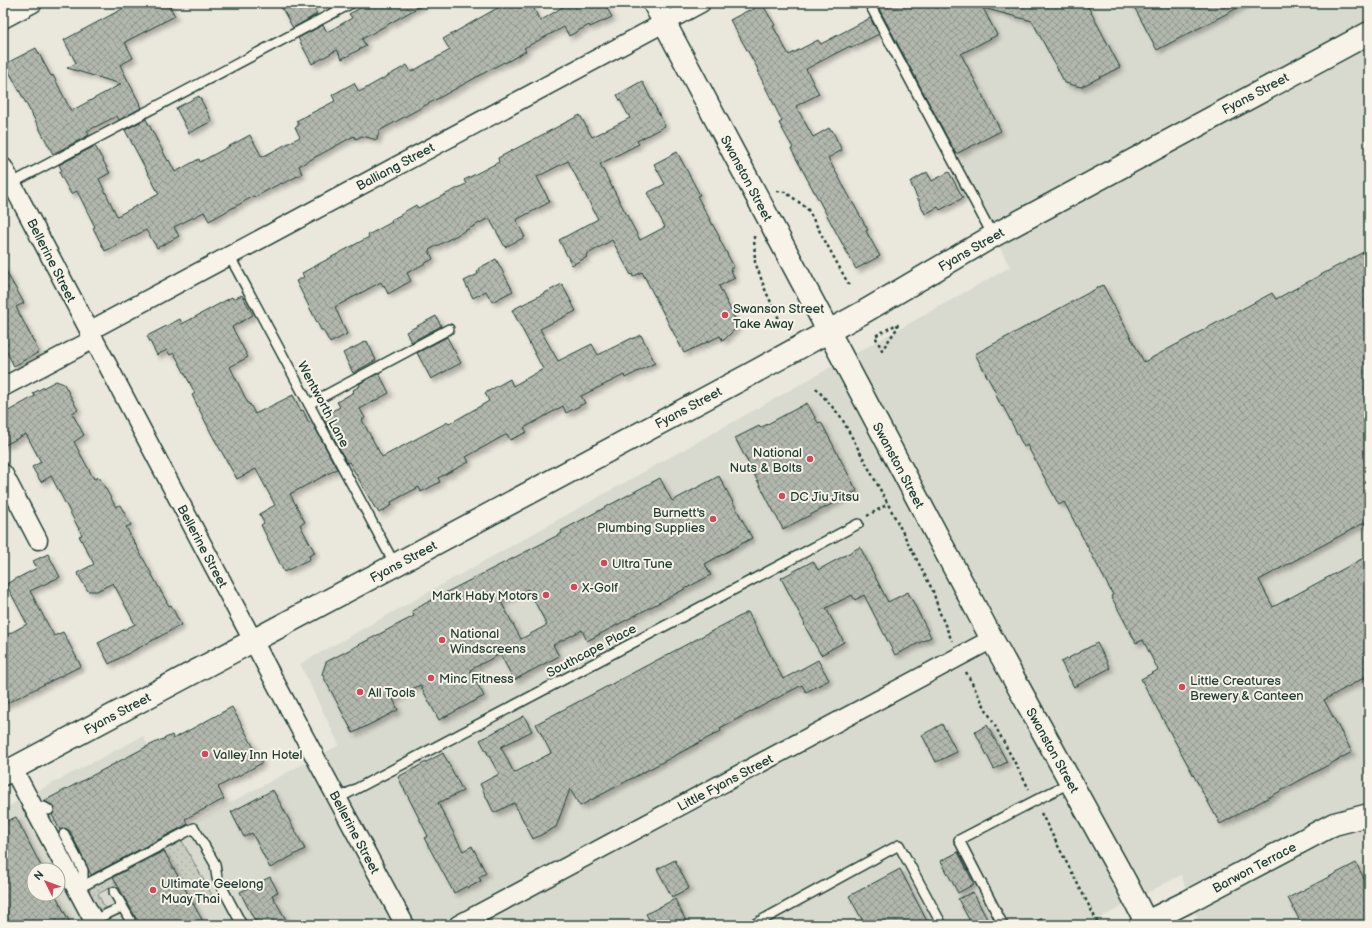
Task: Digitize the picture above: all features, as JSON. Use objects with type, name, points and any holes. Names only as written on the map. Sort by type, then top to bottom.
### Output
[{"type":"main road","name":"Swanston Street","points":[[654,3],[992,639],[1125,881],[1145,924]]},
{"type":"main road","name":"Fyans Street","points":[[8,771],[395,565],[828,331],[993,236],[1369,32]]},
{"type":"main road","name":"Barwon Terrace","points":[[1145,924],[1334,824],[1369,815]]},
{"type":"street","points":[[3,19],[33,3]]},
{"type":"street","name":"Balliang Street","points":[[3,387],[229,255],[701,3]]},
{"type":"street","name":"Bellerine Street","points":[[3,167],[252,640],[405,925]]},
{"type":"street","points":[[3,473],[38,540]]},
{"type":"street","name":"Little Fyans Street","points":[[458,925],[992,639]]},
{"type":"street","points":[[8,771],[42,809],[77,888],[95,922]]},
{"type":"lane","points":[[12,183],[352,3]]},
{"type":"lane","points":[[869,3],[993,236]]},
{"type":"lane","name":"Wentworth Lane","points":[[229,255],[395,565]]},
{"type":"lane","points":[[309,404],[449,329]]},
{"type":"lane","name":"Southcape Place","points":[[337,799],[858,524]]},
{"type":"lane","points":[[1003,925],[959,840],[1071,782]]},
{"type":"lane","points":[[77,888],[194,828],[215,864],[217,878],[242,925]]},
{"type":"lane","points":[[64,834],[83,870],[83,877],[77,888]]},
{"type":"lane","points":[[753,925],[899,845],[942,925]]},
{"type":"lane","points":[[114,892],[130,920]]},
{"type":"lane","points":[[95,922],[122,907]]},
{"type":"path","points":[[752,188],[785,192],[807,208],[849,285]]},
{"type":"path","points":[[754,232],[755,262],[766,292],[780,320]]},
{"type":"path","points":[[897,324],[898,327],[882,350],[875,336],[897,324]]},
{"type":"path","points":[[816,388],[841,418],[888,504],[933,591],[939,611],[952,643]]},
{"type":"path","points":[[866,516],[888,504]]},
{"type":"shaded area","points":[[870,3],[1369,3],[1369,925],[1200,925],[1181,875],[1087,925],[3,925],[3,809],[143,736],[188,825],[339,745],[300,664],[1010,267]]},
{"type":"shaded area","points":[[182,841],[212,895],[156,925],[137,925],[189,897],[117,884],[98,894],[105,908],[95,911],[85,891]]},
{"type":"building","points":[[122,3],[168,3],[175,16],[125,42],[133,58],[120,65],[141,108],[119,120],[117,116],[87,131],[89,135],[53,154],[5,64],[36,48],[51,76],[53,75],[71,111],[121,84],[67,68],[76,63],[64,40],[124,8]]},
{"type":"building","points":[[279,3],[311,3],[317,14],[293,28]]},
{"type":"building","points":[[369,3],[426,3],[362,39],[366,46],[342,59],[337,50],[312,64],[298,38],[323,25],[327,32],[352,18],[349,14]]},
{"type":"building","points":[[506,3],[531,3],[540,21],[569,3],[604,3],[612,17],[590,27],[589,25],[569,36],[564,27],[524,48],[526,51],[505,63],[504,62],[379,131],[377,140],[362,136],[356,139],[354,136],[299,166],[302,174],[255,197],[254,196],[209,221],[204,212],[174,227],[179,236],[157,248],[146,230],[105,251],[77,191],[71,194],[59,172],[62,171],[59,165],[95,146],[110,173],[99,179],[117,216],[159,194],[125,130],[146,119],[175,172],[199,159],[200,162],[250,135],[262,157],[300,137],[295,127],[299,125],[296,121],[335,101],[332,95],[354,83],[359,92],[407,65],[411,72],[450,50],[443,39]]},
{"type":"building","points":[[876,3],[981,3],[982,6],[983,3],[1086,3],[1120,67],[1081,87],[1065,83],[1032,21],[983,8],[997,35],[961,54],[1001,131],[956,154]]},
{"type":"building","points":[[1132,3],[1247,3],[1157,50]]},
{"type":"building","points":[[762,4],[775,25],[773,26],[789,55],[818,40],[821,44],[870,18],[879,34],[851,48],[850,46],[806,69],[819,94],[796,106],[813,137],[829,128],[832,130],[842,150],[828,158],[868,230],[866,231],[880,256],[856,269],[791,149],[793,148],[779,123],[782,121],[758,72],[759,71],[730,20]]},
{"type":"building","points":[[642,81],[665,126],[637,141],[639,144],[600,164],[640,240],[665,227],[647,193],[665,184],[654,164],[677,152],[700,195],[697,196],[734,267],[730,269],[735,278],[719,286],[737,325],[736,328],[723,341],[720,336],[684,353],[642,272],[633,277],[632,274],[631,275],[612,240],[572,265],[559,240],[598,219],[568,161],[537,177],[550,202],[516,220],[525,237],[505,247],[489,218],[429,250],[433,259],[407,273],[411,281],[388,294],[381,282],[335,307],[347,334],[330,343],[323,330],[321,330],[296,281],[304,277],[302,273],[369,237],[368,235],[392,222],[391,220],[416,205],[418,208],[466,184],[464,180],[499,162],[498,158],[580,115],[592,137],[630,118],[617,95]]},
{"type":"building","points":[[199,96],[212,121],[189,133],[176,108]]},
{"type":"building","points":[[927,172],[932,181],[949,172],[963,198],[940,210],[938,207],[925,214],[910,182]]},
{"type":"building","points":[[1369,249],[1369,520],[1259,580],[1273,607],[1369,555],[1369,675],[1324,700],[1352,752],[1220,824],[1141,679],[1158,670],[1143,640],[1136,643],[1111,596],[1113,595],[1064,502],[1059,505],[1027,445],[1024,447],[975,354],[1103,285],[1144,362],[1272,293],[1276,299]]},
{"type":"building","points":[[496,259],[513,291],[492,302],[486,291],[473,298],[464,281],[478,274],[477,272],[480,270],[479,268]]},
{"type":"building","points":[[3,266],[24,303],[16,307],[39,352],[14,366],[3,345]]},
{"type":"building","points":[[562,284],[576,311],[540,329],[558,361],[592,344],[598,355],[641,335],[655,363],[625,378],[624,375],[581,396],[585,403],[566,413],[563,406],[524,428],[527,432],[510,440],[507,434],[466,457],[469,462],[438,478],[440,482],[421,492],[419,487],[391,502],[392,505],[379,513],[349,462],[347,463],[322,416],[340,407],[337,402],[354,392],[353,390],[360,386],[359,384],[379,373],[389,393],[360,409],[365,418],[362,420],[382,457],[448,422],[449,424],[489,401],[485,393],[510,379],[513,386],[543,369],[512,310]]},
{"type":"building","points":[[242,295],[253,315],[232,327],[248,357],[230,367],[249,405],[250,404],[255,414],[293,395],[301,411],[303,410],[309,423],[312,422],[337,469],[290,494],[305,522],[300,525],[315,553],[309,556],[310,559],[284,572],[261,525],[264,523],[259,514],[275,505],[256,469],[237,479],[212,435],[192,395],[195,393],[174,353],[170,355],[167,350],[157,355],[147,336],[180,319],[182,324],[232,297],[233,299]]},
{"type":"building","points":[[436,316],[441,326],[411,342],[406,332]]},
{"type":"building","points":[[447,337],[461,363],[431,379],[417,353]]},
{"type":"building","points":[[367,341],[376,360],[353,373],[343,353]]},
{"type":"building","points":[[56,381],[64,384],[78,410],[72,413],[84,435],[74,442],[94,479],[99,477],[116,507],[120,505],[131,525],[126,527],[181,625],[109,664],[98,643],[135,624],[113,583],[97,591],[88,591],[77,573],[94,564],[79,536],[82,535],[51,476],[41,482],[32,467],[41,462],[26,434],[3,446],[3,414],[35,396],[33,393]]},
{"type":"building","name":"National Nuts & Bolts","points":[[807,403],[818,423],[821,422],[857,491],[783,529],[735,438],[759,426],[760,428]]},
{"type":"building","points":[[719,476],[752,538],[705,564],[711,575],[587,641],[582,630],[553,645],[559,656],[514,680],[500,654],[470,670],[484,696],[439,720],[420,685],[393,699],[398,710],[353,733],[322,674],[326,662],[414,616],[412,611],[435,598],[562,533],[561,531],[660,478],[672,501]],"holes":[[[528,589],[547,625],[521,639],[501,602]]]},
{"type":"building","points":[[860,547],[888,602],[908,592],[931,637],[895,655],[864,595],[855,600],[852,595],[826,608],[844,642],[821,655],[804,625],[805,624],[781,578],[813,561],[818,570]]},
{"type":"building","points":[[48,554],[60,577],[30,591],[54,636],[63,632],[81,666],[3,705],[3,637],[27,624],[6,584],[37,568],[33,561]]},
{"type":"building","points":[[748,612],[783,679],[818,660],[829,680],[806,692],[802,685],[720,728],[721,731],[580,806],[570,789],[556,827],[533,839],[514,803],[494,813],[480,784],[499,774],[480,740],[524,716],[532,731],[501,747],[514,773],[551,753],[536,724]]},
{"type":"building","points":[[1097,643],[1110,668],[1074,687],[1061,662]]},
{"type":"building","points":[[232,707],[262,763],[218,787],[224,799],[185,819],[188,824],[91,875],[70,831],[65,828],[60,830],[52,815],[55,810],[54,807],[44,801],[148,746],[172,735],[173,739]]},
{"type":"building","points":[[942,724],[957,752],[936,762],[922,735]]},
{"type":"building","points":[[987,725],[1007,762],[994,769],[975,732]]},
{"type":"building","points":[[443,753],[463,791],[438,803],[463,851],[472,846],[486,873],[479,877],[481,881],[454,893],[424,838],[428,836],[398,777]]},
{"type":"building","points":[[273,790],[305,849],[270,868],[252,833],[244,837],[231,812]]},
{"type":"building","points":[[16,817],[39,862],[26,862],[26,902],[59,902],[71,925],[3,925],[3,823]]},
{"type":"building","name":"Ultimate Geelong Muay Thai","points":[[164,851],[205,925],[140,925],[113,877]]},
{"type":"building","points":[[958,852],[974,884],[958,893],[941,861]]},
{"type":"building","points":[[675,860],[689,888],[672,897],[657,869]]},
{"type":"building","points":[[1356,863],[1369,888],[1369,908],[1364,910],[1369,920],[1360,925],[1302,925],[1288,898]]},
{"type":"building","points":[[900,869],[929,925],[865,925],[849,896]]},
{"type":"building","points":[[270,877],[278,892],[272,895],[289,925],[257,925],[240,892]]},
{"type":"building","points":[[973,892],[990,925],[972,925],[958,899]]},
{"type":"building","points":[[675,899],[688,925],[652,925],[646,914]]},
{"type":"place","name":"Swanson Street Take Away","points":[[725,315]]},
{"type":"place","name":"National Nuts & Bolts","points":[[810,459]]},
{"type":"place","name":"DC Jiu Jitsu","points":[[782,496]]},
{"type":"place","name":"Burnett's Plumbing Supplies","points":[[713,519]]},
{"type":"place","name":"Ultra Tune","points":[[604,563]]},
{"type":"place","name":"X-Golf","points":[[574,587]]},
{"type":"place","name":"Mark Haby Motors","points":[[546,595]]},
{"type":"place","name":"National Windscreens","points":[[442,640]]},
{"type":"place","name":"Minc Fitness","points":[[431,678]]},
{"type":"place","name":"Little Creatures Brewery & Canteen","points":[[1182,687]]},
{"type":"place","name":"All Tools","points":[[360,692]]},
{"type":"place","name":"Valley Inn Hotel","points":[[205,754]]},
{"type":"place","name":"Ultimate Geelong Muay Thai","points":[[153,890]]}]
